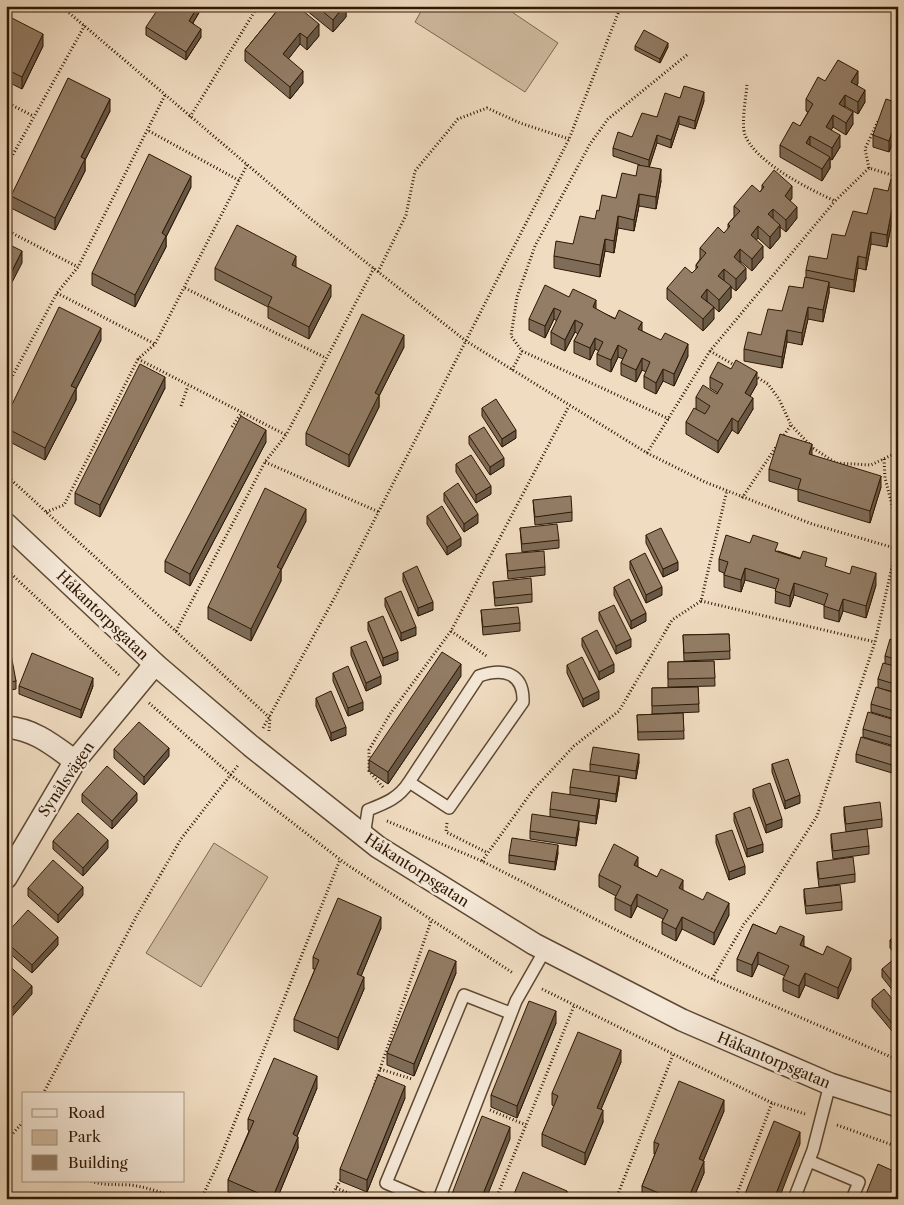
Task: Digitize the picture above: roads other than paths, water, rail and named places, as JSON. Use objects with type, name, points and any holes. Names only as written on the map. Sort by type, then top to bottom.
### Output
[{"type":"street","name":"Håkantorpsgatan","points":[[6,524],[154,664],[251,746],[386,852],[546,950],[682,1020],[830,1084],[898,1106]]},
{"type":"street","name":"Synålsvägen","points":[[6,878],[75,761],[154,664]]},
{"type":"street","points":[[6,727],[18,728],[39,735],[75,761]]},
{"type":"lane","points":[[364,836],[368,810],[394,799],[402,793],[409,782],[479,676],[493,671],[509,672],[518,681],[524,694],[523,702],[449,808],[409,782]]},
{"type":"lane","points":[[439,1199],[510,1013],[546,950]]},
{"type":"lane","points":[[423,1199],[386,1183],[464,995],[510,1013]]},
{"type":"lane","points":[[794,1199],[809,1161],[830,1084]]},
{"type":"lane","points":[[809,1161],[859,1182],[852,1199]]}]
